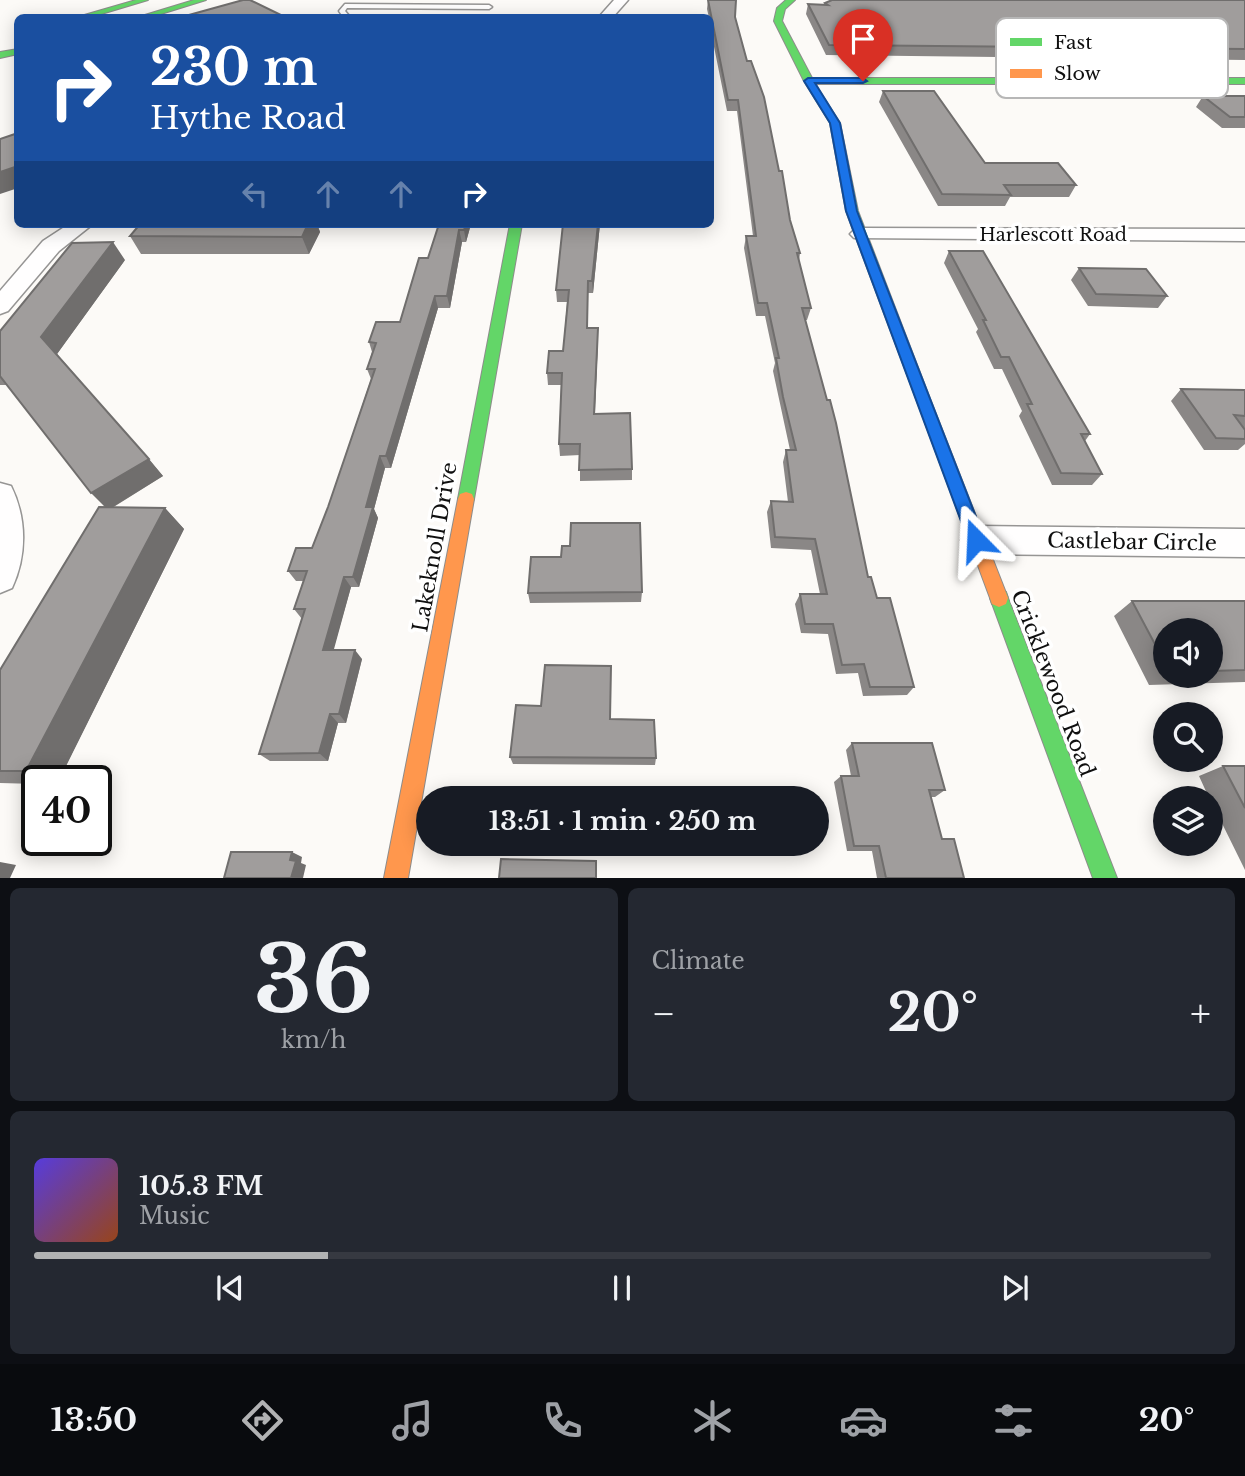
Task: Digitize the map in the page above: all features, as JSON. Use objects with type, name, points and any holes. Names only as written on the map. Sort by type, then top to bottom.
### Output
[{"type":"street","points":[[92,14],[144,0]]},
{"type":"street","points":[[152,14],[202,0]]},
{"type":"street","points":[[608,14],[621,0]]},
{"type":"street","name":"Cricklewood Road","points":[[791,0],[781,8],[778,19],[808,81],[829,112],[839,134],[852,211],[1105,877]]},
{"type":"street","points":[[808,81],[996,81]]},
{"type":"street","points":[[0,306],[51,246],[77,228]]},
{"type":"street","name":"Lakeknoll Drive","points":[[396,877],[515,228]]},
{"type":"street","name":"Harlescott Road","points":[[861,234],[1245,235]]},
{"type":"street","points":[[0,495],[9,530],[0,578]]},
{"type":"street","name":"Castlebar Circle","points":[[976,540],[1245,543]]},
{"type":"lane","points":[[345,14],[342,11],[345,6],[490,3]]},
{"type":"building","points":[[250,0],[279,14],[192,14]]},
{"type":"building","points":[[708,0],[736,0],[735,17],[747,61],[751,61],[764,97],[779,171],[782,171],[790,220],[811,308],[802,308],[827,400],[830,400],[836,423],[868,577],[871,577],[877,598],[890,598],[914,687],[870,687],[864,664],[842,665],[833,624],[805,624],[800,594],[827,594],[815,539],[775,537],[771,501],[793,502],[786,450],[796,450],[783,397],[776,358],[779,358],[767,303],[758,303],[746,236],[756,236],[738,100],[728,100],[714,30],[714,14],[711,14]]},
{"type":"building","points":[[832,0],[1245,0],[1245,49],[1228,49],[1228,18],[996,18],[996,47],[829,45],[808,4],[828,5],[825,3]]},
{"type":"building","points":[[883,91],[934,91],[985,163],[1058,163],[1076,185],[1004,185],[1011,195],[942,194]]},
{"type":"building","points":[[1245,96],[1245,117],[1230,117],[1206,98]]},
{"type":"building","points":[[14,134],[14,167],[0,172],[0,139]]},
{"type":"building","points":[[137,228],[306,228],[302,237],[130,236]]},
{"type":"building","points":[[438,228],[465,228],[459,230],[447,296],[435,296],[386,456],[380,456],[366,507],[373,507],[353,577],[344,577],[323,650],[355,650],[339,714],[330,714],[319,753],[259,754],[305,609],[294,609],[307,571],[288,571],[296,548],[312,548],[328,507],[375,369],[367,369],[376,343],[369,342],[376,322],[400,322],[419,258],[428,258]]},
{"type":"building","points":[[563,228],[598,228],[592,281],[588,281],[587,328],[598,328],[594,414],[630,413],[632,469],[579,470],[580,444],[559,444],[562,373],[547,373],[549,351],[563,351],[569,290],[556,290]]},
{"type":"building","points":[[113,242],[41,337],[149,459],[91,493],[0,376],[0,331],[72,243]]},
{"type":"building","points":[[949,251],[983,251],[1090,434],[1081,434],[1102,474],[1061,473],[1027,404],[1032,404],[1009,357],[1001,357],[983,320],[986,320]]},
{"type":"building","points":[[1079,268],[1146,269],[1167,296],[1096,294]]},
{"type":"building","points":[[1181,389],[1245,390],[1245,416],[1234,415],[1245,430],[1245,439],[1216,438]]},
{"type":"building","points":[[99,507],[165,508],[29,765],[21,765],[21,771],[0,771],[0,670]]},
{"type":"building","points":[[571,523],[640,523],[642,592],[528,593],[531,557],[561,557],[562,546],[570,546]]},
{"type":"building","points":[[1132,601],[1245,601],[1245,670],[1223,671],[1223,618],[1153,618],[1153,641]]},
{"type":"building","points":[[545,665],[611,666],[610,719],[654,720],[656,758],[510,757],[516,705],[541,706]]},
{"type":"building","points":[[852,743],[932,743],[945,790],[929,790],[942,839],[954,839],[964,878],[886,878],[879,846],[854,846],[841,776],[859,776]]},
{"type":"building","points":[[1223,766],[1245,766],[1245,808]]},
{"type":"building","points":[[231,852],[292,852],[290,860],[296,861],[291,878],[224,878]]},
{"type":"building","points":[[501,859],[596,861],[596,878],[499,878]]},
{"type":"traffic: fast","points":[[92,14],[144,0]]},
{"type":"traffic: fast","points":[[152,14],[202,0]]},
{"type":"traffic: fast","points":[[791,0],[781,8],[778,21],[801,68],[835,123],[852,211],[922,396]]},
{"type":"traffic: fast","points":[[0,55],[14,52]]},
{"type":"traffic: fast","points":[[808,81],[996,81]]},
{"type":"traffic: fast","points":[[1228,81],[1245,81]]},
{"type":"traffic: fast","points":[[466,499],[515,228]]},
{"type":"traffic: fast","points":[[999,598],[1105,878]]},
{"type":"traffic: slow","points":[[922,396],[999,598]]},
{"type":"traffic: slow","points":[[396,878],[466,499]]},
{"type":"route","points":[[863,81],[808,81],[835,123],[841,142],[852,211],[976,540]]}]
